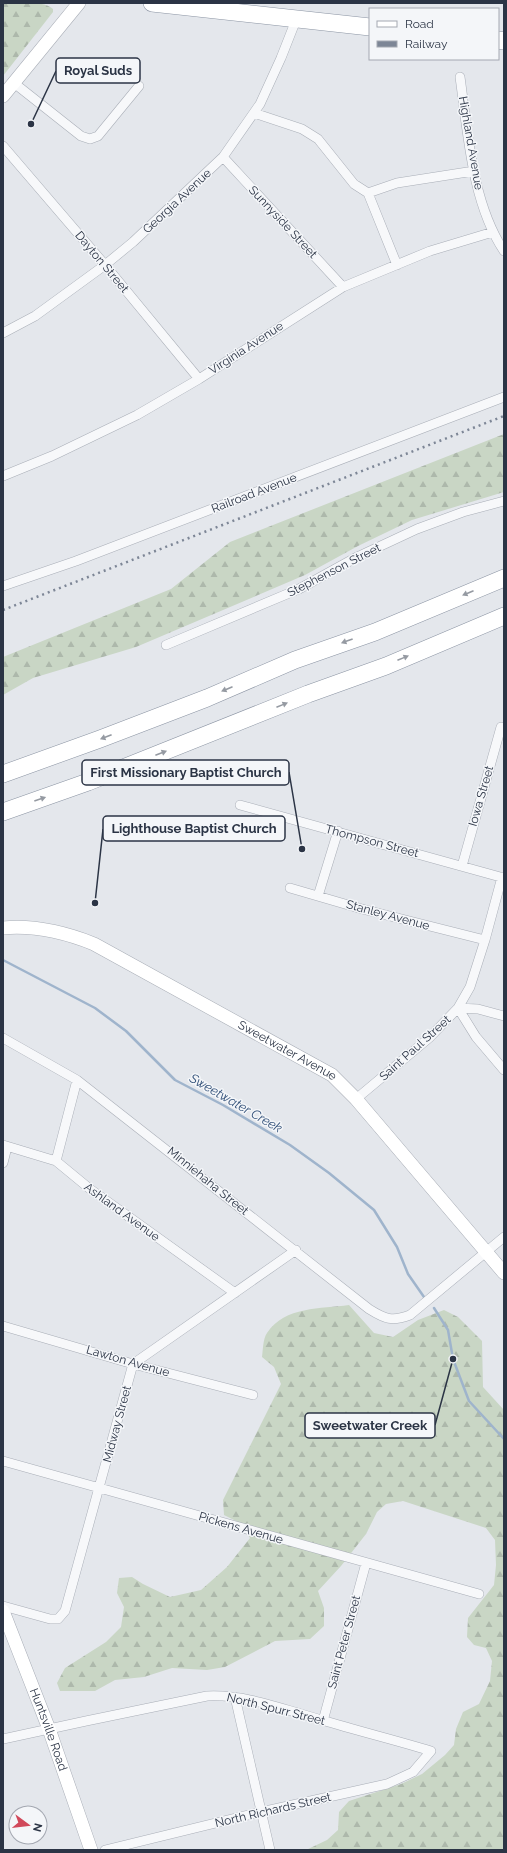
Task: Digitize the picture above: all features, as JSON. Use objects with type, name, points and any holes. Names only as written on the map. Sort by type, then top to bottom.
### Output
[{"type":"highway","points":[[152,3],[369,27]]},
{"type":"highway","points":[[3,774],[199,700],[295,660],[375,632],[504,578]]},
{"type":"highway","points":[[3,812],[96,779],[308,694],[386,666],[504,616]]},
{"type":"street","points":[[3,96],[79,3]]},
{"type":"street","name":"Georgia Avenue","points":[[3,333],[51,305],[105,265],[133,242],[223,157],[254,113],[269,86],[296,20]]},
{"type":"street","name":"Highland Avenue","points":[[460,78],[474,171],[486,216],[504,251]]},
{"type":"street","points":[[14,83],[81,136],[90,139],[98,136],[140,86]]},
{"type":"street","points":[[254,113],[302,129],[318,139],[354,184],[368,193],[397,265]]},
{"type":"street","name":"Dayton Street","points":[[3,146],[105,265],[199,379]]},
{"type":"street","name":"Sunnyside Street","points":[[223,157],[343,287]]},
{"type":"street","points":[[368,193],[397,183],[474,171]]},
{"type":"street","name":"Virginia Avenue","points":[[3,476],[95,437],[137,415],[199,379],[343,287],[430,251],[493,232]]},
{"type":"street","name":"Railroad Avenue","points":[[3,586],[76,561],[504,397]]},
{"type":"street","name":"Stephenson Street","points":[[166,645],[299,589],[357,557],[417,529],[463,512],[504,501]]},
{"type":"street","name":"Iowa Street","points":[[462,866],[502,727]]},
{"type":"street","name":"Thompson Street","points":[[240,805],[503,877]]},
{"type":"street","points":[[318,896],[338,831]]},
{"type":"street","name":"Saint Paul Street","points":[[356,1099],[430,1038],[458,1008],[470,987],[503,877]]},
{"type":"street","name":"Stanley Avenue","points":[[290,888],[485,940]]},
{"type":"street","name":"Sweetwater Avenue","points":[[3,928],[39,928],[58,932],[94,944],[332,1075],[356,1099],[504,1273]]},
{"type":"street","points":[[458,1008],[478,1008],[504,1016]]},
{"type":"street","points":[[458,1008],[476,1037],[504,1070]]},
{"type":"street","name":"Minniehaha Street","points":[[3,1038],[78,1080],[377,1314],[385,1318],[398,1320],[410,1315],[486,1253]]},
{"type":"street","points":[[56,1161],[78,1080]]},
{"type":"street","points":[[3,1163],[5,1146]]},
{"type":"street","name":"Ashland Avenue","points":[[5,1146],[56,1161],[90,1189],[235,1293]]},
{"type":"street","points":[[486,1253],[504,1237]]},
{"type":"street","points":[[133,1364],[296,1250]]},
{"type":"street","name":"Lawton Avenue","points":[[3,1326],[133,1364],[252,1395]]},
{"type":"street","name":"Midway Street","points":[[3,1606],[50,1619],[58,1619],[65,1611],[133,1364]]},
{"type":"street","name":"Pickens Avenue","points":[[3,1461],[479,1594]]},
{"type":"street","name":"Saint Peter Street","points":[[322,1720],[366,1563]]},
{"type":"street","name":"Huntsville Road","points":[[3,1611],[49,1729],[91,1850]]},
{"type":"street","name":"North Spurr Street","points":[[3,1740],[207,1696],[235,1697],[431,1751]]},
{"type":"street","points":[[235,1697],[270,1850]]},
{"type":"street","name":"North Richards Street","points":[[105,1850],[261,1812],[387,1784],[413,1772],[431,1751]]},
{"type":"green space","points":[[3,3],[43,4],[53,9],[53,12],[3,76]]},
{"type":"green space","points":[[504,434],[504,492],[412,520],[358,546],[305,575],[136,647],[33,678],[3,695],[3,657],[171,589],[230,542]]},
{"type":"green space","points":[[349,1305],[374,1333],[393,1337],[418,1320],[444,1310],[458,1317],[482,1341],[483,1387],[504,1410],[504,1850],[306,1850],[327,1840],[338,1830],[339,1812],[349,1801],[401,1784],[422,1774],[445,1755],[454,1745],[456,1729],[463,1712],[479,1704],[490,1681],[492,1661],[486,1648],[474,1645],[467,1637],[468,1618],[494,1585],[496,1565],[495,1540],[486,1528],[403,1501],[386,1504],[377,1512],[366,1534],[341,1566],[318,1591],[324,1608],[324,1626],[310,1639],[275,1641],[225,1667],[207,1670],[172,1668],[144,1677],[115,1680],[95,1691],[60,1691],[57,1683],[65,1668],[106,1642],[121,1627],[124,1607],[117,1593],[119,1578],[132,1577],[170,1597],[201,1590],[227,1567],[250,1538],[242,1524],[224,1515],[223,1500],[281,1384],[274,1367],[262,1357],[266,1335],[275,1324],[293,1313],[315,1308]]},
{"type":"waterway","name":"Sweetwater Creek","points":[[3,960],[95,1008],[126,1031],[175,1080],[223,1105],[290,1145],[329,1173],[374,1210],[397,1247],[408,1274],[424,1297]]},
{"type":"waterway","name":"Sweetwater Creek","points":[[434,1308],[448,1330],[453,1359],[469,1401],[504,1439]]},
{"type":"railway","points":[[3,610],[504,416]]},
{"type":"place","name":"Royal Suds","points":[[31,124]]},
{"type":"place","name":"First Missionary Baptist Church","points":[[302,849]]},
{"type":"place","name":"Lighthouse Baptist Church","points":[[95,903]]},
{"type":"place","name":"Sweetwater Creek","points":[[453,1359]]}]
